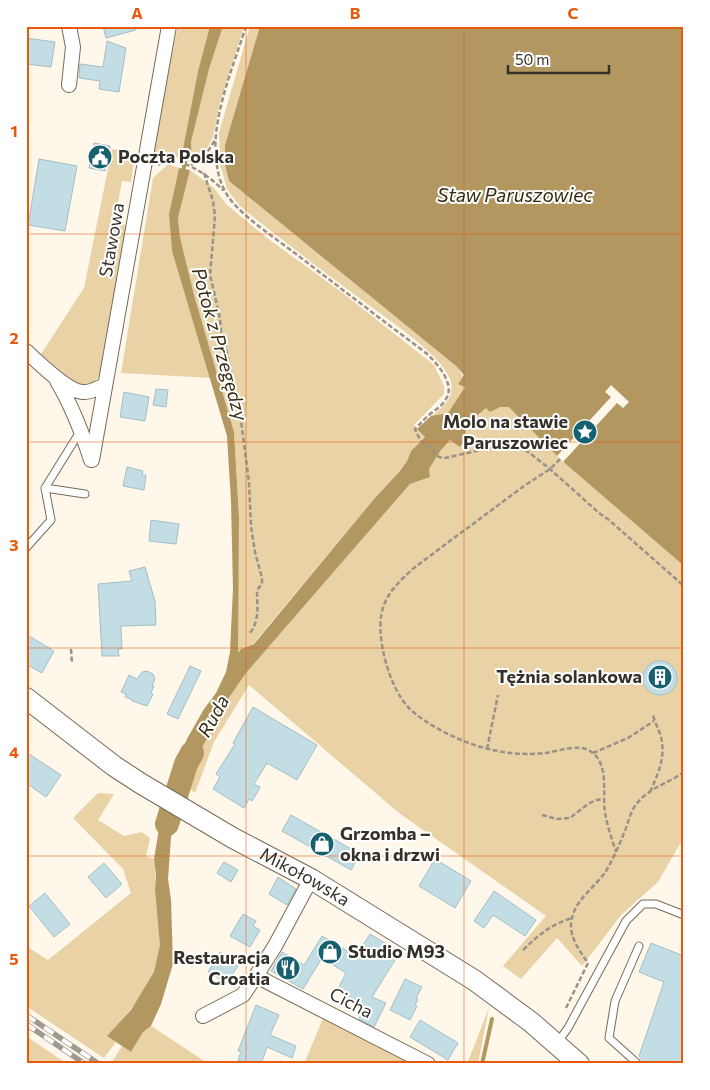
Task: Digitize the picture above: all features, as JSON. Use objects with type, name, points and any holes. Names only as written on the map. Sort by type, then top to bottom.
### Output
[{"type":"main road","name":"Mikołowska","points":[[26,698],[114,766],[154,792],[311,879],[489,990],[531,1022],[579,1064]]},
{"type":"street","points":[[69,26],[73,47],[69,85]]},
{"type":"street","name":"Stawowa","points":[[81,430],[92,460],[169,26]]},
{"type":"street","points":[[26,351],[72,395],[100,415]]},
{"type":"street","points":[[72,395],[105,386]]},
{"type":"street","points":[[72,395],[81,430]]},
{"type":"street","points":[[204,1016],[243,995],[275,946],[311,879]]},
{"type":"street","name":"Cicha","points":[[256,976],[428,1064]]},
{"type":"lane","points":[[26,548],[51,520],[45,488],[81,430]]},
{"type":"lane","points":[[45,488],[85,494]]},
{"type":"lane","points":[[556,1044],[568,1028],[626,922],[643,904],[656,904],[684,915]]},
{"type":"lane","points":[[638,1064],[609,1038],[615,1001],[639,946]]},
{"type":"path","points":[[246,26],[220,110],[215,139],[217,167],[225,191],[233,203],[437,363],[446,379],[449,392],[446,400],[415,429],[420,440],[439,457],[445,458],[499,446],[521,448],[533,454],[684,586]]},
{"type":"path","points":[[191,165],[203,159],[215,139]]},
{"type":"path","points":[[168,158],[191,165],[204,173],[225,191]]},
{"type":"path","points":[[204,173],[213,201],[214,216],[210,275],[240,413],[250,482],[251,526],[262,578],[262,584],[257,590],[258,606],[256,619],[250,633]]},
{"type":"path","points":[[560,459],[550,469],[524,486],[415,567],[387,597],[382,611],[380,630],[392,680],[402,700],[416,714],[451,736],[487,749],[544,753],[581,748],[593,753],[602,768],[606,814],[616,852]]},
{"type":"path","points":[[71,649],[72,663]]},
{"type":"path","points":[[487,749],[498,695]]},
{"type":"path","points":[[650,792],[662,758],[662,742],[653,715]]},
{"type":"path","points":[[593,753],[628,738],[654,721]]},
{"type":"path","points":[[586,960],[573,936],[572,918],[579,902],[603,875],[616,852],[633,810],[640,799],[684,772]]},
{"type":"path","points":[[542,816],[570,818],[588,804],[604,799]]},
{"type":"path","points":[[523,950],[546,929],[572,918]]},
{"type":"shaded area","points":[[178,26],[210,26],[198,71],[181,159],[167,154],[148,166]]},
{"type":"shaded area","points":[[223,26],[244,26],[220,102],[213,137],[203,156],[192,162],[191,142],[209,69]]},
{"type":"shaded area","points":[[250,26],[260,26],[225,145],[229,181],[456,366],[464,379],[464,385],[461,395],[448,413],[431,416],[448,400],[451,391],[450,379],[444,368],[434,357],[422,345],[257,220],[239,205],[227,189],[220,164],[219,133]]},
{"type":"shaded area","points":[[112,149],[129,152],[134,162],[131,182],[122,181],[115,219],[126,226],[99,377],[89,384],[77,385],[41,354],[84,288]]},
{"type":"shaded area","points":[[168,164],[179,168],[169,214],[172,251],[211,378],[121,373],[153,178]]},
{"type":"shaded area","points":[[190,170],[214,188],[227,205],[267,238],[344,294],[434,365],[444,386],[444,394],[414,425],[425,437],[411,451],[400,471],[374,499],[253,644],[241,649],[237,654],[239,517],[234,432],[194,295],[180,237],[178,218]]},
{"type":"shaded area","points":[[500,406],[509,406],[560,459],[684,566],[684,837],[658,882],[622,914],[582,966],[557,938],[521,979],[503,966],[546,916],[399,813],[249,685],[214,742],[195,793],[183,784],[226,702],[246,673],[410,484],[430,477],[429,469],[450,440],[461,447],[465,441],[466,425],[487,407],[490,412]]},
{"type":"shaded area","points":[[98,793],[114,794],[98,820],[124,836],[142,832],[150,838],[146,856],[154,859],[160,943],[159,956],[150,981],[134,1005],[108,1036],[116,1042],[104,1058],[26,1006],[26,946],[48,960],[131,893],[123,869],[73,818]]},
{"type":"shaded area","points":[[489,1008],[478,1064],[467,1064]]},
{"type":"shaded area","points":[[324,1016],[416,1064],[304,1064]]},
{"type":"shaded area","points":[[151,1026],[209,1064],[112,1062],[122,1046],[131,1052],[143,1032]]},
{"type":"shaded area","points":[[26,1036],[67,1064],[26,1064]]},
{"type":"water","points":[[210,26],[223,26],[209,69],[191,142],[192,162],[181,159],[198,71]]},
{"type":"water","name":"Staw Paruszowiec","points":[[260,26],[684,26],[684,566],[560,459],[509,407],[500,407],[490,412],[486,408],[466,425],[465,441],[460,447],[450,440],[429,469],[430,477],[410,484],[246,673],[226,702],[183,784],[171,776],[187,739],[204,709],[216,693],[226,672],[230,652],[233,588],[227,436],[172,251],[169,214],[179,168],[190,170],[178,218],[180,237],[194,295],[234,432],[239,517],[238,653],[241,649],[254,644],[374,499],[400,471],[411,451],[425,437],[417,429],[431,416],[448,413],[465,387],[458,384],[464,375],[456,366],[229,181],[225,164],[225,145]]},
{"type":"water","points":[[163,805],[177,814],[171,837],[168,879],[171,900],[173,964],[161,1004],[151,1026],[143,1032],[131,1052],[107,1036],[131,1010],[154,972],[160,945],[154,859]]},
{"type":"pier","name":"Molo na stawie Paruszowiec","points":[[611,385],[629,402],[623,408],[617,403],[563,462],[557,456],[611,397],[605,392]]},
{"type":"building","points":[[103,26],[136,26],[136,30],[106,38]]},
{"type":"building","points":[[26,38],[55,42],[51,67],[26,64]]},
{"type":"building","points":[[107,41],[126,48],[119,92],[99,89],[100,81],[79,78],[80,64],[103,67]]},
{"type":"building","name":"Poczta Polska","points":[[94,143],[110,146],[105,171],[89,168]]},
{"type":"building","points":[[39,159],[77,166],[65,231],[28,225]]},
{"type":"building","points":[[156,389],[168,390],[166,407],[153,405]]},
{"type":"building","points":[[124,392],[149,397],[145,421],[120,417]]},
{"type":"building","points":[[127,467],[143,471],[142,475],[146,475],[144,490],[123,486]]},
{"type":"building","points":[[151,520],[179,524],[176,544],[149,541]]},
{"type":"building","points":[[145,567],[155,601],[156,625],[121,626],[122,649],[118,649],[119,656],[102,656],[98,584],[132,581],[129,571]]},
{"type":"building","points":[[26,634],[54,651],[42,673],[26,664]]},
{"type":"building","name":"Tężnia solankowa","points":[[660,661],[672,666],[677,678],[672,690],[660,695],[648,690],[643,678],[648,666]]},
{"type":"building","points":[[190,666],[201,671],[178,719],[167,714]]},
{"type":"building","points":[[147,671],[153,674],[155,679],[151,693],[153,694],[147,706],[132,701],[125,697],[126,694],[121,692],[129,675],[137,679],[142,672]]},
{"type":"building","points":[[253,707],[317,745],[297,780],[267,763],[254,784],[260,787],[258,791],[252,801],[249,799],[244,808],[213,789],[220,777],[216,774],[235,744],[233,743]]},
{"type":"building","points":[[26,752],[61,775],[46,797],[26,783]]},
{"type":"building","points":[[291,815],[360,854],[351,870],[282,831]]},
{"type":"building","points":[[435,859],[471,881],[455,908],[419,886]]},
{"type":"building","points":[[224,862],[238,870],[231,882],[217,873]]},
{"type":"building","points":[[104,863],[122,884],[106,898],[88,877]]},
{"type":"building","points":[[278,877],[296,889],[287,905],[269,894]]},
{"type":"building","points":[[494,891],[536,920],[525,936],[493,915],[484,928],[474,921]]},
{"type":"building","points":[[45,893],[70,924],[54,937],[29,906]]},
{"type":"building","points":[[243,914],[256,921],[253,926],[260,930],[250,947],[230,936]]},
{"type":"building","points":[[370,934],[400,952],[372,997],[386,1003],[374,1027],[359,1019],[365,1006],[337,991],[346,973],[322,958],[303,989],[271,971],[282,952],[304,965],[322,936],[356,956]]},
{"type":"building","points":[[651,943],[684,956],[684,1064],[646,1064],[639,1056],[664,982],[639,972]]},
{"type":"building","points":[[220,952],[239,964],[227,983],[208,972]]},
{"type":"building","points":[[405,979],[422,987],[416,998],[418,999],[415,1005],[417,1006],[410,1020],[390,1010]]},
{"type":"building","points":[[256,1005],[279,1015],[270,1035],[296,1046],[292,1058],[267,1047],[261,1064],[247,1064],[238,1060],[241,1052],[238,1051]]},
{"type":"building","points":[[420,1020],[458,1043],[448,1060],[410,1037]]},
{"type":"waterway","name":"Potok z Przegędzy","points":[[183,172],[186,157]]},
{"type":"waterway","name":"Ruda","points":[[167,824],[186,764],[192,753]]},
{"type":"waterway","points":[[482,1064],[492,1019]]},
{"type":"railway","points":[[26,1015],[99,1064]]},
{"type":"railway","points":[[26,1024],[85,1064]]},
{"type":"place","name":"Poczta Polska","points":[[100,157]]},
{"type":"place","name":"Molo na stawie Paruszowiec","points":[[585,432]]},
{"type":"place","name":"Tężnia solankowa","points":[[660,677]]},
{"type":"place","name":"Grzomba – okna i drzwi","points":[[322,844]]},
{"type":"place","name":"Studio M93","points":[[330,952]]},
{"type":"place","name":"Restauracja Croatia","points":[[288,968]]}]
